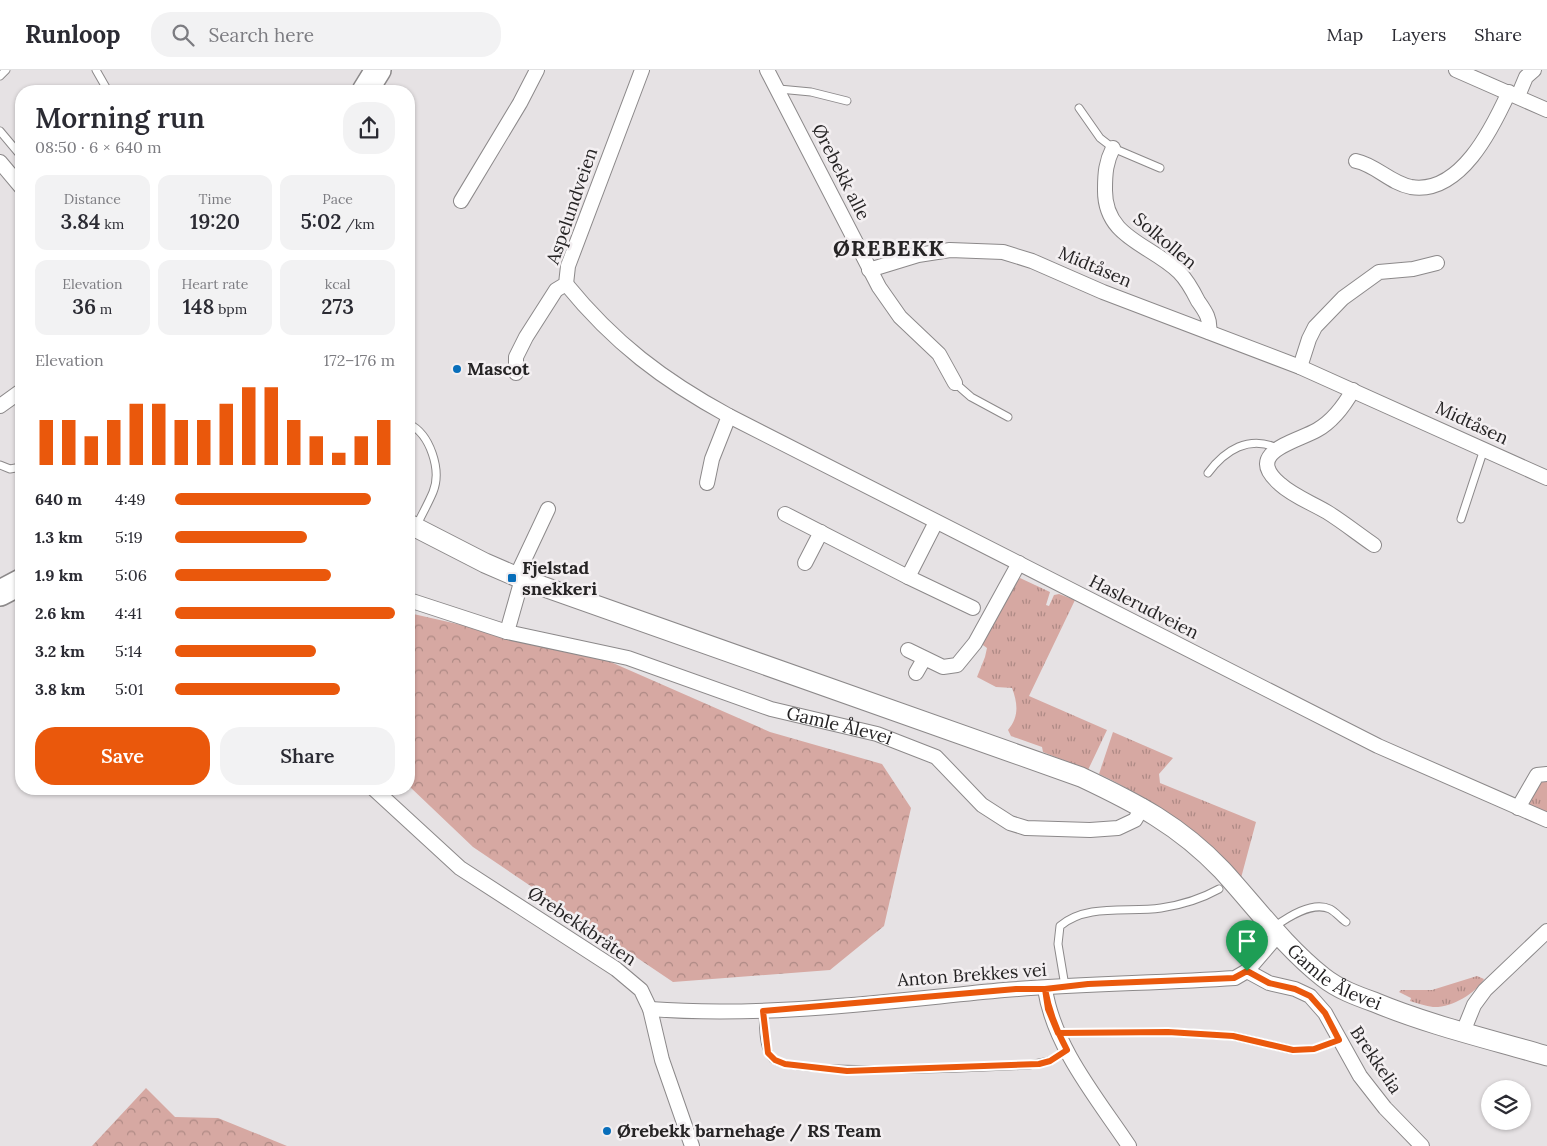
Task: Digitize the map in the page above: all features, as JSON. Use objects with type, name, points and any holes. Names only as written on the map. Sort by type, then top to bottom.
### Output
[{"type":"highway","points":[[350,85],[359,70]]},
{"type":"highway","points":[[369,85],[378,70]]},
{"type":"highway","points":[[0,593],[15,585]]},
{"type":"main road","name":"Gamle Ålevei","points":[[415,527],[519,578],[1081,776],[1143,806],[1203,852],[1222,870],[1275,932],[1324,978],[1348,992],[1397,1012],[1547,1056]]},
{"type":"street","points":[[461,201],[520,103],[537,70]]},
{"type":"street","name":"Aspelundveien","points":[[516,373],[516,357],[526,337],[556,290],[566,284],[568,266],[642,70]]},
{"type":"street","name":"Ørebekk alle","points":[[767,70],[869,270],[900,316],[939,354],[955,383]]},
{"type":"street","points":[[1456,70],[1547,110]]},
{"type":"street","points":[[1356,160],[1367,163],[1399,183],[1410,186],[1433,186],[1445,181],[1456,173],[1488,133],[1513,94],[1534,70]]},
{"type":"street","name":"Solkollen","points":[[1113,148],[1106,162],[1104,180],[1104,204],[1111,218],[1123,231],[1186,280],[1207,315],[1210,324],[1209,332]]},
{"type":"street","points":[[0,162],[15,180]]},
{"type":"street","name":"Midtåsen","points":[[869,270],[918,255],[950,250],[1002,252],[1300,367],[1547,478]]},
{"type":"street","points":[[1300,367],[1309,338],[1316,327],[1343,298],[1379,272],[1413,269],[1437,263]]},
{"type":"street","name":"Haslerudveien","points":[[566,284],[623,346],[652,370],[684,391],[729,416],[1378,746],[1547,820]]},
{"type":"street","points":[[1353,390],[1339,412],[1329,421],[1317,430],[1277,448],[1269,456],[1267,465],[1270,474],[1281,485],[1329,513],[1374,545]]},
{"type":"street","points":[[0,406],[15,395]]},
{"type":"street","points":[[707,483],[712,459],[729,416]]},
{"type":"street","points":[[507,632],[519,578],[548,509]]},
{"type":"street","points":[[785,514],[973,608]]},
{"type":"street","points":[[908,577],[936,522]]},
{"type":"street","points":[[805,563],[821,532]]},
{"type":"street","points":[[908,650],[942,667],[957,665],[965,658],[1019,563]]},
{"type":"street","name":"Gamle Ålevei","points":[[415,602],[507,632],[628,658],[771,709],[877,734],[936,757],[982,805],[1010,823],[1026,828],[1090,830],[1118,828],[1135,820],[1143,806]]},
{"type":"street","points":[[916,672],[924,659]]},
{"type":"street","points":[[1518,808],[1537,775],[1547,774]]},
{"type":"street","name":"Ørebekkbråten","points":[[381,795],[460,868],[616,969],[641,990],[650,1009],[662,1060],[692,1146]]},
{"type":"street","points":[[1247,971],[1275,932]]},
{"type":"street","points":[[1463,1032],[1474,1005],[1485,990],[1547,932]]},
{"type":"street","name":"Anton Brekkes vei","points":[[650,1009],[700,1013],[763,1011],[1016,989],[1234,978],[1247,971]]},
{"type":"street","name":"Brekkelia","points":[[1247,971],[1269,983],[1295,989],[1310,996],[1325,1013],[1360,1076],[1385,1108],[1422,1146]]},
{"type":"street","points":[[1045,989],[1048,1009],[1067,1050],[1129,1146]]},
{"type":"lane","points":[[0,76],[6,70]]},
{"type":"lane","points":[[96,70],[105,85]]},
{"type":"lane","points":[[778,89],[811,92],[847,101]]},
{"type":"lane","points":[[1079,108],[1100,138],[1113,148],[1160,168]]},
{"type":"lane","points":[[0,131],[15,149]]},
{"type":"lane","points":[[955,383],[971,396],[1008,417]]},
{"type":"lane","points":[[415,427],[427,439],[432,451],[434,490],[415,521]]},
{"type":"lane","points":[[1208,473],[1217,461],[1230,450],[1247,443],[1266,443],[1277,448]]},
{"type":"lane","points":[[1461,520],[1477,465],[1484,449]]},
{"type":"lane","points":[[0,465],[10,469],[15,468]]},
{"type":"lane","points":[[1065,986],[1058,944],[1060,926],[1066,921],[1088,913],[1169,907],[1199,899],[1219,889]]},
{"type":"lane","points":[[1275,932],[1289,916],[1308,909],[1330,909],[1346,922]]},
{"type":"lane","points":[[763,1011],[768,1053],[775,1060],[796,1066],[847,1071],[1029,1065],[1050,1061],[1067,1050]]},
{"type":"lane","points":[[1058,1033],[1168,1032],[1233,1036],[1293,1050],[1314,1049],[1339,1040]]},
{"type":"green space","points":[[1020,578],[1050,592],[1046,605],[1049,606],[1054,595],[1059,594],[1075,600],[1029,696],[1107,730],[1088,770],[1043,752],[1042,747],[1011,736],[1008,730],[1016,715],[1012,688],[996,687],[977,677],[987,648],[980,643],[1011,587]]},
{"type":"green space","points":[[415,614],[597,656],[770,732],[882,764],[911,808],[884,926],[830,970],[673,982],[473,847],[415,792]]},
{"type":"green space","points":[[1113,732],[1173,758],[1159,774],[1160,783],[1256,822],[1241,878],[1191,833],[1158,807],[1099,774]]},
{"type":"green space","points":[[1547,778],[1547,814],[1525,805],[1534,785]]},
{"type":"green space","points":[[1477,976],[1484,979],[1475,990],[1455,1003],[1440,1007],[1430,1007],[1410,1001],[1411,998],[1399,992],[1401,990],[1432,990]]},
{"type":"green space","points":[[146,1088],[175,1117],[218,1118],[287,1146],[92,1146]]},
{"type":"place","name":"Mascot","points":[[457,369]]},
{"type":"place","name":"Fjelstad snekkeri","points":[[512,578]]},
{"type":"place","name":"Ørebekk barnehage / RS Team","points":[[607,1131]]},
{"type":"district","name":"ØREBEKK","points":[[889,248]]},
{"type":"route","points":[[1247,971],[1234,978],[1088,984],[1045,989],[1048,1009],[1058,1033],[1067,1050],[1050,1061],[1039,1064],[838,1071],[785,1064],[775,1060],[768,1053],[766,1046],[763,1011],[1016,989],[1045,989],[1048,1009],[1058,1033],[1168,1032],[1233,1036],[1293,1050],[1314,1049],[1339,1040],[1325,1013],[1310,996],[1295,989],[1269,983],[1247,971]]}]
